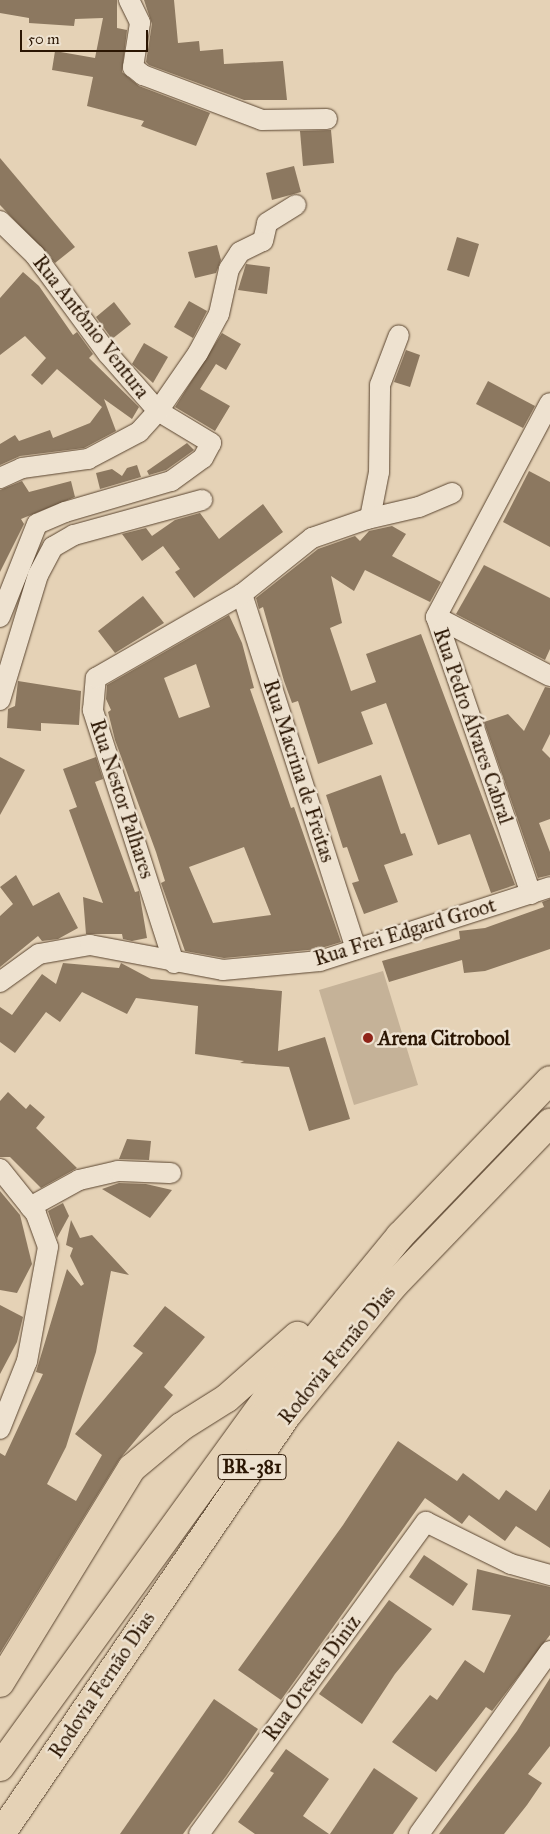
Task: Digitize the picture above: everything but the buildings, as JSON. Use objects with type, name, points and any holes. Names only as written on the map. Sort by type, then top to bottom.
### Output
[{"type":"highway","name":"Rodovia Fernão Dias","points":[[0,1767],[267,1398],[400,1236],[550,1080]]},
{"type":"highway","name":"Rodovia Fernão Dias","points":[[1,1834],[287,1415],[392,1287],[550,1123]]},
{"type":"highway","points":[[0,1683],[132,1468],[281,1354],[370,1254],[400,1236]]},
{"type":"highway","points":[[8,1834],[36,1782]]},
{"type":"street","points":[[129,0],[140,23],[133,67],[143,76],[262,120],[327,119]]},
{"type":"street","points":[[0,478],[22,468],[88,459],[139,432],[158,411],[198,353],[219,314],[228,269],[243,249],[264,241],[267,223],[296,205]]},
{"type":"street","name":"Rua Antônio Ventura","points":[[0,221],[35,255],[108,354],[158,411],[211,443],[203,458],[171,481],[65,512],[37,524],[0,616]]},
{"type":"street","points":[[370,518],[379,472],[380,385],[399,336]]},
{"type":"street","name":"Rua Pedro Álvares Cabral","points":[[531,894],[436,616],[550,404]]},
{"type":"street","name":"Rua Nestor Palhares","points":[[174,963],[93,710],[96,678],[242,594],[297,547],[370,518],[420,507],[452,493]]},
{"type":"street","points":[[0,700],[38,575],[53,547],[74,535],[202,500]]},
{"type":"street","name":"Rua Macrina de Freitas","points":[[242,594],[356,949]]},
{"type":"street","points":[[436,616],[550,676]]},
{"type":"street","name":"Rua Frei Edgard Groot","points":[[0,982],[39,954],[90,946],[174,963],[223,970],[320,960],[550,887]]},
{"type":"street","points":[[0,1169],[30,1207],[48,1247],[27,1361],[0,1428]]},
{"type":"street","points":[[30,1207],[79,1180],[118,1171],[171,1173]]},
{"type":"street","name":"Rua Orestes Diniz","points":[[207,1831],[426,1522],[511,1564],[550,1575]]},
{"type":"street","points":[[419,1834],[550,1651]]},
{"type":"shaded area","name":"Arena Citrobool","points":[[383,971],[418,1085],[354,1105],[319,990]]},
{"type":"place","name":"Arena Citrobool","points":[[368,1038]]}]
